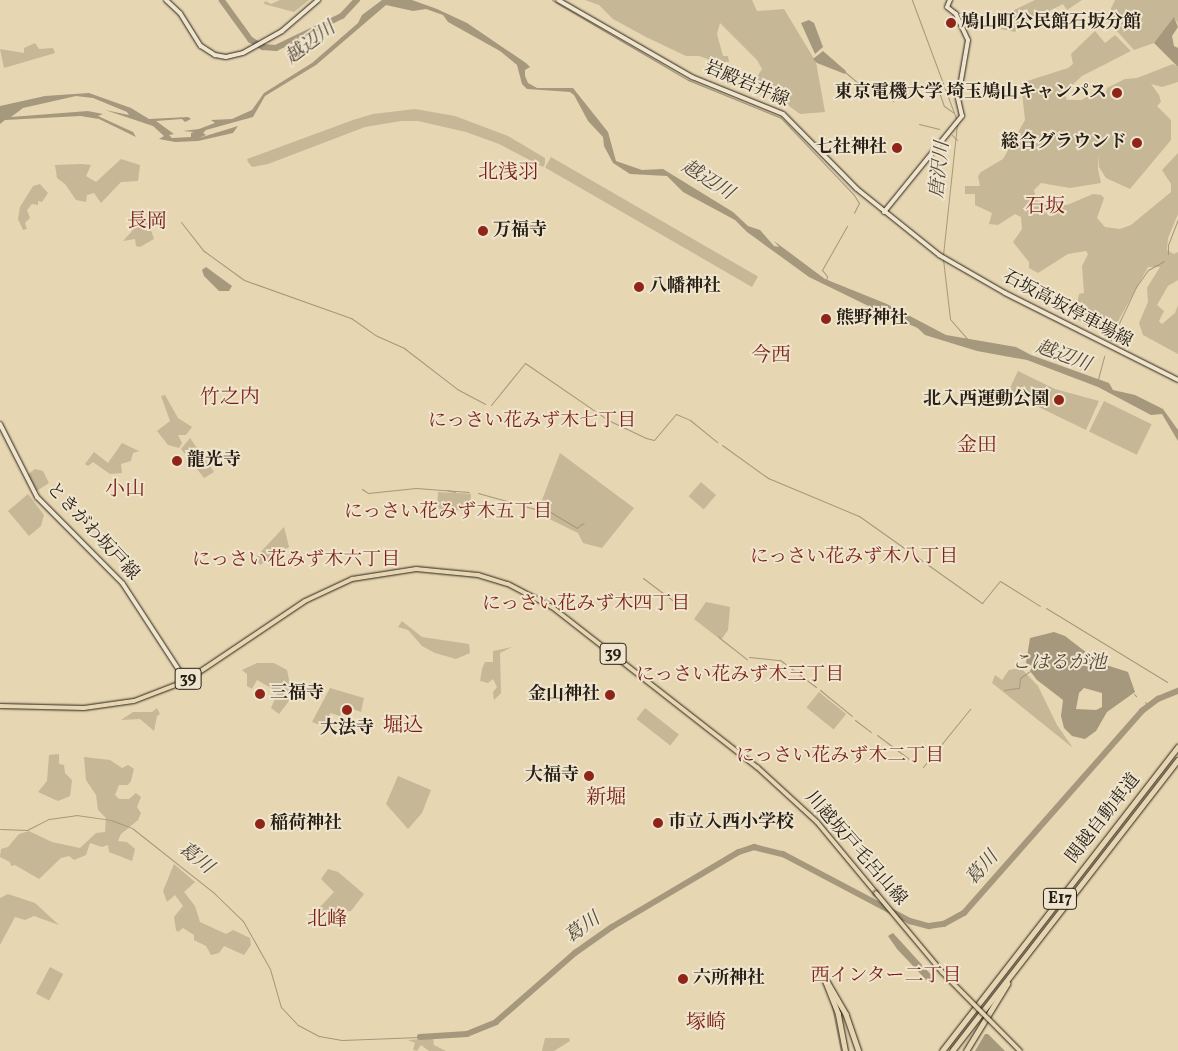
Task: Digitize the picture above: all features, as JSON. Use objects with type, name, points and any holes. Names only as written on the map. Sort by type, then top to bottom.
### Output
[{"type":"highway","name":"関越自動車道","points":[[942,1051],[1178,747]]},
{"type":"highway","name":"関越自動車道","points":[[952,1051],[1178,760]]},
{"type":"highway","points":[[966,1051],[1027,954]]},
{"type":"highway","points":[[845,1051],[838,1014],[821,971],[846,1014],[859,1051]]},
{"type":"highway","points":[[938,1051],[970,1015]]},
{"type":"main road","points":[[166,0],[180,13],[200,46],[211,54],[226,57],[253,47],[282,31],[318,0]]},
{"type":"main road","name":"岩殿岩井線","points":[[558,0],[692,77],[783,114],[884,212]]},
{"type":"main road","points":[[884,212],[960,119],[958,98],[968,40],[961,22],[947,7],[950,0]]},
{"type":"main road","name":"石坂高坂停車場線","points":[[884,212],[939,255],[1105,345],[1178,380]]},
{"type":"main road","name":"ときがわ坂戸線","points":[[0,424],[37,497],[123,584],[186,681]]},
{"type":"main road","name":"川越坂戸毛呂山線","points":[[0,706],[104,707],[134,701],[186,681],[305,601],[352,579],[416,569],[460,572],[491,579],[552,608],[772,779],[817,822],[937,966],[1020,1051]]},
{"type":"shaded area","points":[[280,0],[309,0],[294,12],[264,4],[265,1],[271,4]]},
{"type":"shaded area","points":[[585,0],[752,0],[757,11],[784,9],[816,62],[825,112],[800,114],[758,83],[755,80],[762,69],[757,60],[720,23],[717,34],[723,56],[728,56],[729,62],[722,64],[699,56],[686,56],[613,19],[599,5]]},
{"type":"shaded area","points":[[1035,0],[1082,0],[1067,10],[1063,4],[1025,23],[1022,18],[1015,32],[1001,29],[997,24],[1012,11]]},
{"type":"shaded area","points":[[1115,0],[1178,0],[1178,23],[1174,18],[1154,43],[1134,50],[1106,19]]},
{"type":"shaded area","points":[[1095,31],[1105,43],[1115,35],[1131,51],[1082,76],[1068,89],[1065,95],[1067,100],[1082,100],[1091,93],[1106,92],[1107,88],[1125,79],[1137,78],[1173,64],[1178,67],[1178,82],[1162,87],[1151,84],[1159,95],[1161,102],[1157,106],[1171,120],[1171,140],[1130,189],[1106,178],[1099,167],[1098,154],[1098,169],[1101,183],[1070,188],[1041,183],[1034,190],[1036,200],[1047,205],[1067,205],[1093,194],[1101,195],[1104,198],[1097,218],[1105,227],[1120,229],[1131,225],[1171,192],[1171,184],[1162,170],[1178,153],[1178,214],[1168,238],[1167,250],[1174,254],[1178,252],[1178,280],[1168,286],[1157,305],[1164,311],[1159,321],[1162,324],[1175,313],[1178,305],[1178,354],[1143,335],[1139,323],[1148,302],[1147,288],[1160,267],[1148,267],[1116,325],[1100,327],[1095,322],[1090,328],[1074,317],[1079,294],[1084,293],[1082,266],[1088,254],[1086,251],[1068,254],[1038,273],[1029,268],[1029,262],[1013,242],[1022,229],[1021,217],[1015,214],[998,225],[989,224],[992,213],[975,205],[975,194],[965,194],[965,186],[980,186],[978,176],[981,172],[1003,159],[1025,120],[1021,83],[1068,68],[1073,64],[1071,54]]},
{"type":"shaded area","points":[[35,43],[39,49],[53,48],[55,53],[4,68],[0,49],[24,53],[24,48]]},
{"type":"shaded area","points":[[415,109],[455,116],[508,136],[545,158],[545,164],[543,167],[499,144],[466,132],[418,121],[401,121],[365,127],[268,164],[252,167],[247,159],[373,114]]},
{"type":"shaded area","points":[[551,157],[758,276],[752,287],[545,167]]},
{"type":"shaded area","points":[[121,159],[140,165],[138,181],[121,182],[101,203],[94,193],[87,195],[86,202],[76,200],[65,184],[57,178],[55,165],[82,164],[91,165],[86,176],[96,182]]},
{"type":"shaded area","points":[[40,184],[48,193],[42,202],[38,201],[38,205],[32,204],[27,210],[30,218],[25,223],[27,229],[23,230],[18,219],[20,207],[33,186]]},
{"type":"shaded area","points":[[141,221],[149,224],[154,239],[140,247],[136,246],[135,239],[123,241]]},
{"type":"shaded area","name":"北入西運動公園","points":[[1018,371],[1055,389],[1099,401],[1086,430],[1008,392]]},
{"type":"shaded area","points":[[165,395],[178,418],[192,427],[186,435],[178,435],[182,443],[179,448],[168,445],[157,431],[170,421],[161,396]]},
{"type":"shaded area","name":"北入西運動公園","points":[[1104,401],[1152,424],[1137,455],[1089,432]]},
{"type":"shaded area","points":[[190,438],[214,472],[204,478],[181,449]]},
{"type":"shaded area","points":[[122,443],[139,451],[133,453],[131,461],[121,464],[122,473],[110,474],[93,462],[88,466],[85,464],[94,452],[108,463]]},
{"type":"shaded area","points":[[560,453],[634,508],[602,548],[583,543],[578,533],[537,513]]},
{"type":"shaded area","points":[[35,469],[43,471],[49,483],[35,492],[27,475]]},
{"type":"shaded area","points":[[701,482],[716,495],[704,509],[689,496]]},
{"type":"shaded area","points":[[438,492],[471,494],[470,511],[437,509]]},
{"type":"shaded area","points":[[28,494],[44,515],[41,526],[29,536],[8,511]]},
{"type":"shaded area","points":[[284,527],[289,547],[260,565],[256,557]]},
{"type":"shaded area","points":[[706,602],[730,607],[728,630],[721,640],[694,619]]},
{"type":"shaded area","points":[[402,621],[422,637],[469,644],[470,653],[456,659],[435,653],[422,646],[408,630],[398,627]]},
{"type":"shaded area","points":[[512,647],[500,653],[501,693],[494,700],[493,692],[497,687],[493,679],[488,683],[480,681],[482,669],[485,662],[493,662],[493,651]]},
{"type":"shaded area","points":[[257,663],[274,663],[287,670],[290,684],[299,688],[279,714],[271,708],[278,692],[257,680],[252,689],[247,686],[247,674],[242,670]]},
{"type":"shaded area","points":[[1021,668],[1038,686],[1057,725],[1073,748],[992,683],[995,675],[1002,680],[1009,670]]},
{"type":"shaded area","points":[[330,688],[364,698],[361,712],[344,706],[340,716],[330,713],[326,727],[312,722]]},
{"type":"shaded area","points":[[819,692],[846,714],[834,730],[806,708]]},
{"type":"shaded area","points":[[157,708],[160,714],[157,716],[154,731],[140,719],[121,720],[133,712],[152,712]]},
{"type":"shaded area","points":[[645,708],[679,734],[670,746],[636,719]]},
{"type":"shaded area","points":[[59,754],[59,764],[64,765],[65,773],[72,780],[70,796],[58,801],[38,792],[47,781],[49,755]]},
{"type":"shaded area","points":[[84,757],[110,760],[122,768],[128,765],[134,769],[131,781],[128,785],[119,785],[115,795],[119,799],[129,799],[136,793],[141,797],[137,807],[141,813],[138,820],[121,834],[118,841],[127,842],[135,849],[132,861],[109,852],[108,845],[102,847],[90,843],[86,855],[74,860],[69,856],[61,858],[39,879],[15,865],[11,866],[10,862],[0,857],[1,849],[8,847],[19,834],[29,831],[52,842],[80,848],[96,833],[105,832],[106,818],[98,810],[96,795],[86,780]]},
{"type":"shaded area","points":[[398,776],[431,790],[422,813],[408,829],[386,804]]},
{"type":"shaded area","points":[[174,864],[195,882],[184,892],[195,906],[200,922],[226,934],[233,930],[250,938],[251,945],[244,955],[224,946],[219,953],[211,955],[206,946],[194,940],[194,935],[183,928],[178,932],[176,930],[174,917],[183,906],[175,895],[167,902],[163,891]]},
{"type":"shaded area","points":[[328,869],[338,872],[364,894],[351,911],[322,914],[320,907],[334,892],[321,879]]},
{"type":"shaded area","points":[[8,894],[35,903],[59,925],[34,916],[25,920],[15,917],[0,945],[0,898]]},
{"type":"shaded area","points":[[50,967],[63,974],[49,1001],[36,993]]},
{"type":"shaded area","points":[[433,1038],[434,1045],[446,1051],[429,1051],[421,1045],[417,1051],[413,1050],[415,1043],[408,1040]]},
{"type":"shaded area","points":[[545,1038],[569,1038],[570,1041],[554,1051],[542,1051]]},
{"type":"water","points":[[382,0],[412,0],[467,23],[526,63],[530,67],[525,70],[528,83],[537,88],[573,88],[608,132],[616,161],[642,170],[663,169],[733,212],[748,226],[760,230],[774,246],[779,247],[774,241],[825,279],[887,304],[946,335],[1016,347],[1031,355],[1109,383],[1113,390],[1135,395],[1163,409],[1178,430],[1178,441],[1162,414],[1151,415],[1098,387],[1027,360],[977,351],[925,335],[905,316],[899,314],[889,316],[809,277],[747,232],[735,220],[683,192],[667,176],[630,174],[613,163],[604,146],[603,137],[588,121],[574,95],[570,92],[527,89],[522,84],[517,65],[500,51],[448,22],[443,15],[426,9],[413,11],[386,5],[316,65],[265,96],[253,117],[206,130],[203,133],[206,135],[199,138],[238,126],[233,133],[198,141],[175,142],[159,139],[164,136],[153,126],[105,110],[129,115],[127,112],[93,98],[76,96],[23,108],[11,117],[88,111],[103,114],[98,116],[133,132],[136,137],[99,119],[80,116],[5,120],[0,124],[0,106],[45,96],[89,93],[131,108],[149,119],[188,117],[191,119],[185,122],[182,119],[156,121],[174,134],[169,135],[172,138],[191,137],[191,133],[194,132],[183,131],[199,129],[215,123],[211,120],[232,119],[252,110],[264,93],[312,63],[358,23],[362,15]]},
{"type":"water","points":[[1174,17],[1178,27],[1172,36],[1174,46],[1178,48],[1178,67],[1154,43]]},
{"type":"water","points":[[809,20],[814,23],[823,47],[815,54],[801,23]]},
{"type":"water","points":[[823,51],[846,71],[845,74],[817,63],[813,59]]},
{"type":"water","points":[[206,267],[232,286],[229,291],[219,291],[204,276],[202,270]]},
{"type":"water","name":"こはるが池","points":[[1054,632],[1065,636],[1100,663],[1128,672],[1135,692],[1107,712],[1096,731],[1085,739],[1072,736],[1064,728],[1061,716],[1063,700],[1037,680],[1030,671],[1033,666],[1026,663],[1030,638]],"holes":[[[1084,688],[1102,693],[1102,707],[1096,710],[1076,709],[1079,693]]]},
{"type":"water","points":[[893,933],[934,978],[930,984],[897,949],[888,936]]},
{"type":"water","points":[[985,1034],[988,1034],[1005,1051],[975,1051]]},
{"type":"waterway","points":[[222,0],[251,40],[263,47],[276,48],[342,16],[357,0]]},
{"type":"waterway","points":[[552,0],[688,80],[781,118],[854,195],[859,203],[854,213]]},
{"type":"waterway","name":"唐沢川","points":[[912,0],[957,121]]},
{"type":"waterway","points":[[845,72],[857,82],[874,87],[893,101]]},
{"type":"waterway","points":[[938,89],[944,106],[954,113]]},
{"type":"waterway","points":[[919,124],[939,129]]},
{"type":"waterway","name":"唐沢川","points":[[943,255],[957,125]]},
{"type":"waterway","name":"唐沢川","points":[[952,135],[957,140]]},
{"type":"waterway","points":[[1168,254],[1168,245],[1178,219]]},
{"type":"waterway","points":[[181,222],[204,251],[244,280],[351,318],[375,335],[404,348],[457,389],[485,404]]},
{"type":"waterway","points":[[826,281],[827,276],[822,270],[847,226]]},
{"type":"waterway","name":"唐沢川","points":[[943,259],[950,319],[968,340]]},
{"type":"waterway","points":[[1111,340],[1136,287],[1148,270],[1164,261]]},
{"type":"waterway","name":"越辺川","points":[[887,311],[920,326]]},
{"type":"waterway","points":[[1098,379],[1104,356]]},
{"type":"waterway","points":[[491,405],[525,363],[608,420],[646,438],[654,440],[676,414],[690,420],[717,442]]},
{"type":"waterway","points":[[722,445],[768,478],[859,516],[982,603],[1000,581],[1040,606]]},
{"type":"waterway","points":[[362,489],[368,493],[416,488],[469,492]]},
{"type":"waterway","points":[[447,490],[455,492]]},
{"type":"waterway","points":[[478,493],[535,509]]},
{"type":"waterway","points":[[537,509],[547,510],[577,528],[579,526]]},
{"type":"waterway","points":[[580,525],[584,523]]},
{"type":"waterway","points":[[643,578],[684,609]]},
{"type":"waterway","points":[[1046,608],[1167,682]]},
{"type":"waterway","points":[[721,639],[747,659]]},
{"type":"waterway","points":[[749,657],[780,660],[816,687]]},
{"type":"waterway","points":[[1004,690],[1019,688],[1020,678],[1030,671]]},
{"type":"waterway","points":[[820,690],[852,716]]},
{"type":"waterway","name":"葛川","points":[[420,1037],[467,1034],[496,1022],[575,953],[612,927],[739,852],[754,847],[783,854],[910,921],[929,926],[944,924],[964,913],[1142,711],[1158,699],[1178,691]]},
{"type":"waterway","name":"葛川","points":[[1145,702],[1148,705]]},
{"type":"waterway","points":[[923,767],[970,709]]},
{"type":"waterway","points":[[855,720],[871,732]]},
{"type":"waterway","points":[[877,735],[913,762]]},
{"type":"waterway","name":"葛川","points":[[0,829],[27,830],[49,819],[76,815],[111,820],[132,828],[214,893],[243,921],[270,969],[281,1007],[298,1025],[319,1036],[342,1040],[420,1037]]},
{"type":"waterway","points":[[818,978],[823,981]]},
{"type":"waterway","points":[[831,1001],[841,1051]]},
{"type":"place","name":"鳩山町公民館石坂分館","points":[[951,23]]},
{"type":"place","name":"東京電機大学 埼玉鳩山キャンパス","points":[[1117,93]]},
{"type":"place","name":"総合グラウンド","points":[[1137,143]]},
{"type":"place","name":"七社神社","points":[[897,148]]},
{"type":"place","name":"万福寺","points":[[483,231]]},
{"type":"place","name":"八幡神社","points":[[639,287]]},
{"type":"place","name":"熊野神社","points":[[826,319]]},
{"type":"place","name":"北入西運動公園","points":[[1059,400]]},
{"type":"place","name":"龍光寺","points":[[177,461]]},
{"type":"place","name":"三福寺","points":[[260,694]]},
{"type":"place","name":"金山神社","points":[[610,695]]},
{"type":"place","name":"大法寺","points":[[347,710]]},
{"type":"place","name":"大福寺","points":[[589,776]]},
{"type":"place","name":"市立入西小学校","points":[[658,823]]},
{"type":"place","name":"稲荷神社","points":[[260,824]]},
{"type":"place","name":"六所神社","points":[[683,979]]},
{"type":"district","name":"北浅羽","points":[[508,173]]},
{"type":"district","name":"石坂","points":[[1045,207]]},
{"type":"district","name":"長岡","points":[[147,222]]},
{"type":"district","name":"今西","points":[[771,356]]},
{"type":"district","name":"竹之内","points":[[230,398]]},
{"type":"district","name":"にっさい花みず木七丁目","points":[[532,422]]},
{"type":"district","name":"金田","points":[[977,446]]},
{"type":"district","name":"小山","points":[[125,490]]},
{"type":"district","name":"にっさい花みず木五丁目","points":[[448,513]]},
{"type":"district","name":"にっさい花みず木八丁目","points":[[854,558]]},
{"type":"district","name":"にっさい花みず木六丁目","points":[[296,561]]},
{"type":"district","name":"にっさい花みず木四丁目","points":[[586,605]]},
{"type":"district","name":"にっさい花みず木三丁目","points":[[740,676]]},
{"type":"district","name":"堀込","points":[[403,726]]},
{"type":"district","name":"にっさい花みず木二丁目","points":[[840,757]]},
{"type":"district","name":"新堀","points":[[606,798]]},
{"type":"district","name":"北峰","points":[[327,920]]},
{"type":"district","name":"西インター二丁目","points":[[886,977]]},
{"type":"district","name":"塚崎","points":[[706,1023]]}]
